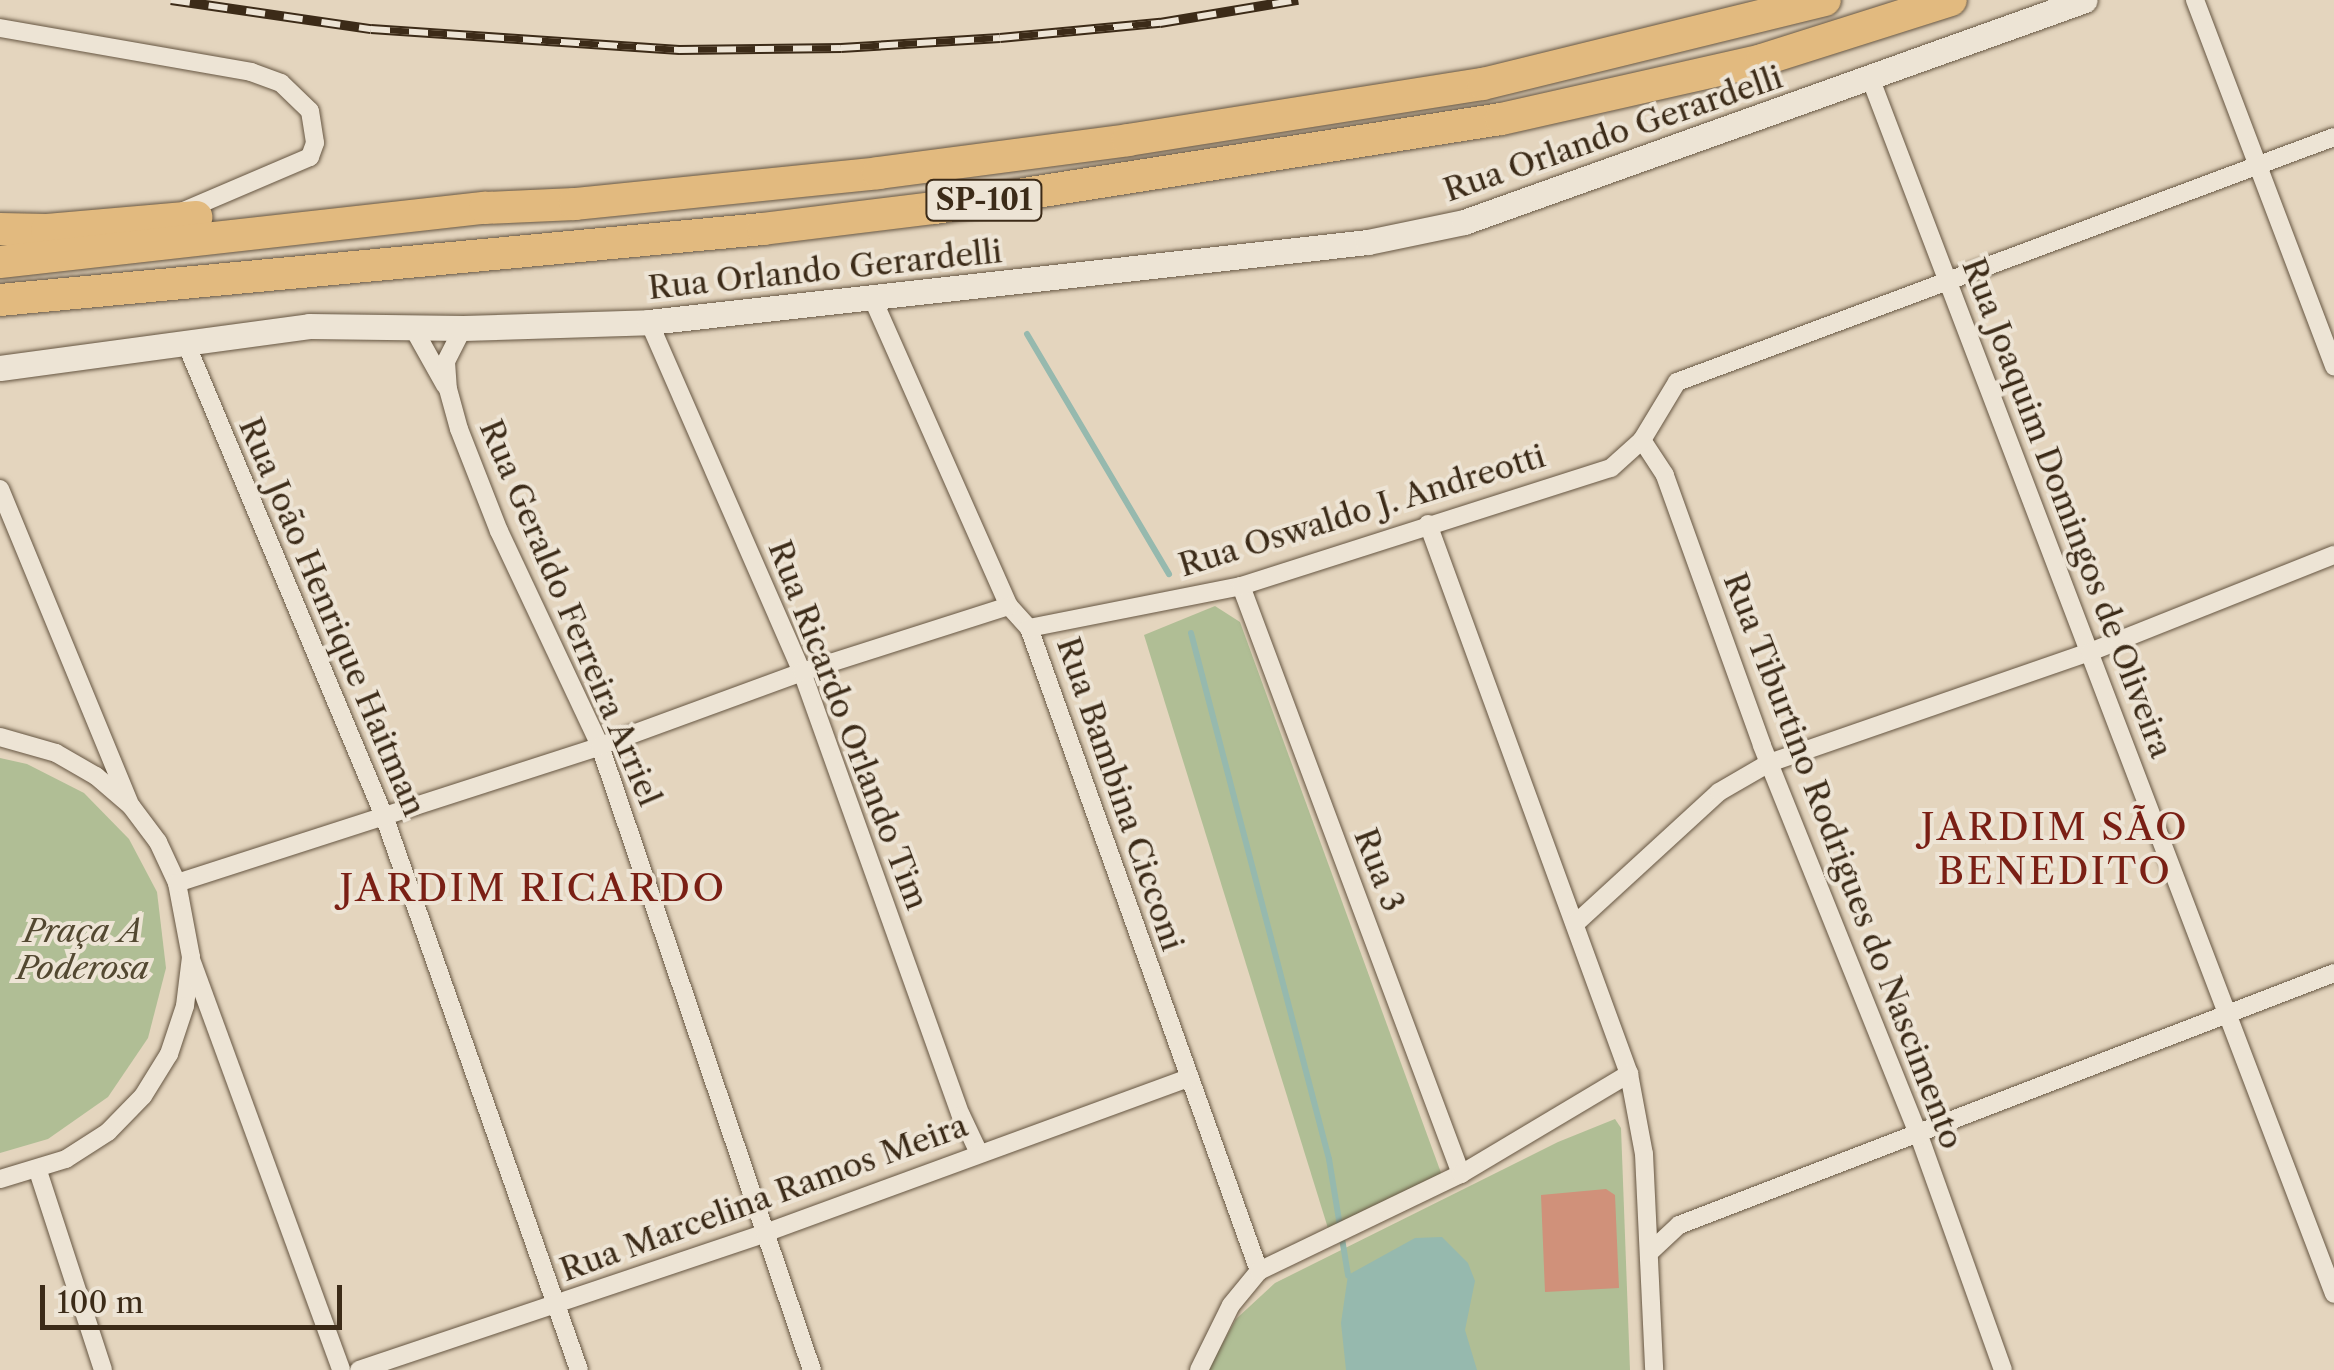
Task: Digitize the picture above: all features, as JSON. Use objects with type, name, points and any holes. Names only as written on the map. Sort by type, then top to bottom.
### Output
[{"type":"highway","name":"SP-101","points":[[0,262],[485,208],[575,204],[878,174],[1128,140],[1482,84],[1825,0]]},
{"type":"highway","name":"SP-101","points":[[0,300],[763,229],[935,208],[1501,119],[1762,60],[1951,0]]},
{"type":"highway","points":[[0,228],[48,230],[274,210],[485,208]]},
{"type":"street","name":"Rua Orlando Gerardelli","points":[[0,368],[308,326],[463,328],[650,322],[1368,242],[1464,222],[1872,80],[2085,0]]},
{"type":"street","points":[[2195,0],[2334,366]]},
{"type":"street","points":[[0,28],[251,72],[281,83],[310,111],[315,143],[310,157],[161,220]]},
{"type":"street","name":"Rua Joaquim Domingos de Oliveira","points":[[1872,80],[2334,1294]]},
{"type":"street","points":[[1642,440],[1677,382],[1950,284],[2334,137]]},
{"type":"street","name":"Rua Bambina Cicconi","points":[[871,295],[1008,606],[1029,628],[1259,1271]]},
{"type":"street","name":"Rua Ricardo Orlando Tim","points":[[650,322],[802,672],[961,1115],[980,1153]]},
{"type":"street","name":"Rua Geraldo Ferreira Arriel","points":[[412,326],[448,390],[498,531],[600,746],[812,1370]]},
{"type":"street","name":"Rua Geraldo Ferreira Arriel","points":[[448,390],[446,362],[463,328]]},
{"type":"street","name":"Rua João Henrique Haitman","points":[[185,341],[384,816],[579,1370]]},
{"type":"street","name":"Rua Oswaldo J. Andreotti","points":[[1029,628],[1240,586],[1610,468],[1642,440]]},
{"type":"street","name":"Rua Tiburtino Rodrigues do Nascimento","points":[[1642,440],[1665,475],[1769,763],[1919,1136],[2003,1370]]},
{"type":"street","points":[[0,488],[131,806]]},
{"type":"street","points":[[1428,524],[1629,1074],[1642,1135],[1654,1370]]},
{"type":"street","points":[[1574,924],[1719,792],[1769,763],[2090,652],[2334,555]]},
{"type":"street","name":"Rua 3","points":[[1240,586],[1461,1174]]},
{"type":"street","points":[[177,883],[600,746],[802,672],[1008,606]]},
{"type":"street","points":[[0,737],[56,753],[96,776],[131,806],[158,842],[177,883],[190,957],[341,1370]]},
{"type":"street","points":[[0,1178],[38,1171],[108,1132],[143,1096],[169,1054],[180,1022],[190,957]]},
{"type":"street","points":[[1649,1252],[1679,1225],[1919,1136],[2334,973]]},
{"type":"street","points":[[1199,1370],[1231,1305],[1259,1271],[1461,1174],[1629,1074]]},
{"type":"street","name":"Rua Marcelina Ramos Meira","points":[[359,1370],[765,1233],[1188,1078]]},
{"type":"street","points":[[38,1171],[104,1370]]},
{"type":"green space","points":[[1215,606],[1240,622],[1444,1181],[1331,1238],[1144,635]]},
{"type":"green space","name":"Praça A Poderosa","points":[[0,758],[27,764],[84,793],[129,839],[157,892],[166,968],[148,1038],[108,1097],[48,1139],[0,1153]]},
{"type":"green space","points":[[1615,1119],[1621,1128],[1630,1370],[1208,1370],[1236,1319],[1275,1283],[1558,1142]]},
{"type":"water","points":[[1442,1237],[1468,1263],[1475,1281],[1465,1330],[1477,1370],[1346,1370],[1341,1323],[1348,1275],[1415,1238]]},
{"type":"building","points":[[1606,1189],[1615,1195],[1619,1288],[1545,1292],[1541,1195]]},
{"type":"waterway","points":[[1027,334],[1169,574]]},
{"type":"waterway","points":[[1191,633],[1329,1159],[1348,1275]]},
{"type":"railway","points":[[171,0],[371,29],[679,50],[841,48],[1000,38],[1160,23],[1298,0]]},
{"type":"district","name":"JARDIM SÃO BENEDITO","points":[[2055,849]]},
{"type":"district","name":"JARDIM RICARDO","points":[[533,888]]}]
